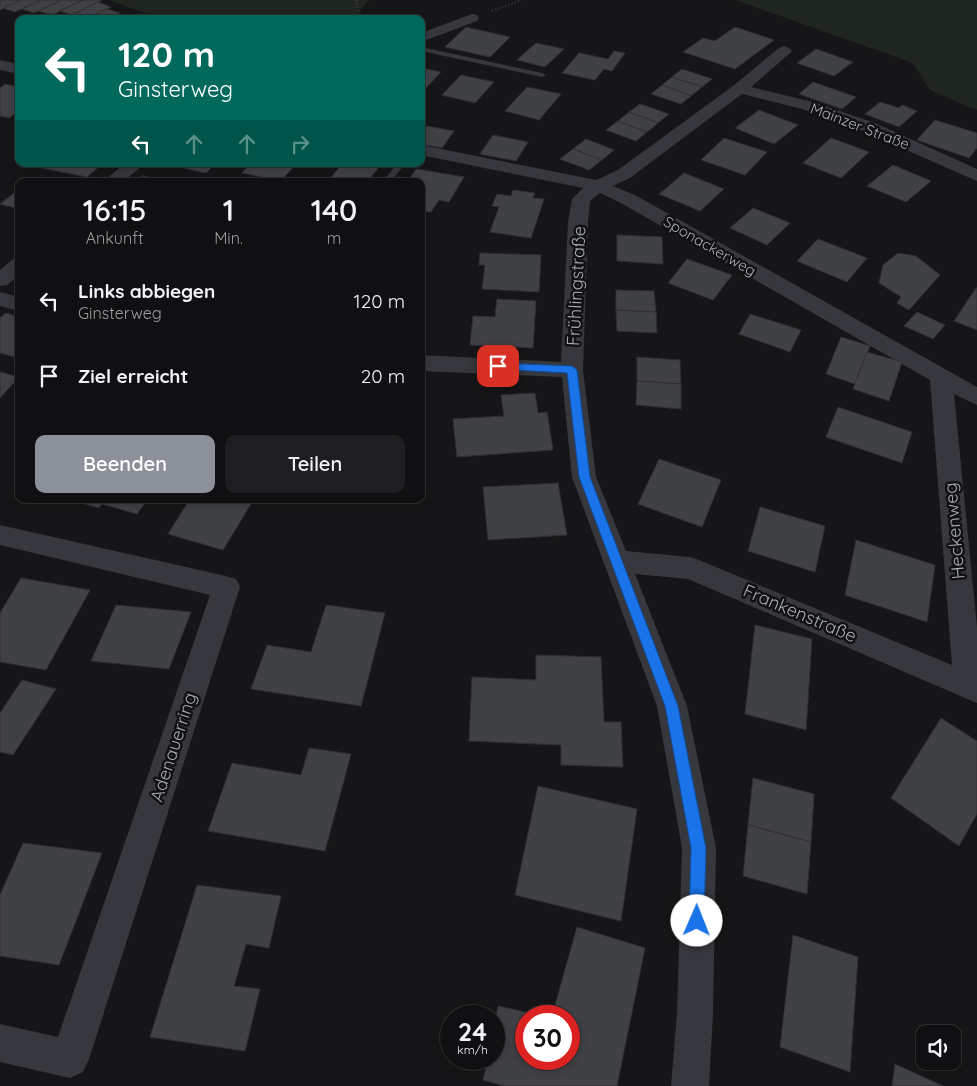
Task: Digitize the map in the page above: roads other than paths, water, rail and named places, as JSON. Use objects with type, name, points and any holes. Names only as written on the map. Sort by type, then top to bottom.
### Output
[{"type":"street","points":[[425,36],[472,18]]},
{"type":"street","name":"Frühlingstraße","points":[[690,1086],[695,1013],[699,848],[672,706],[584,477],[572,370],[581,199],[598,186],[624,174],[739,89],[784,51]]},
{"type":"street","points":[[0,65],[15,68]]},
{"type":"street","name":"Mainzer Straße","points":[[739,89],[807,105],[869,127],[977,176]]},
{"type":"street","name":"Sponackerweg","points":[[425,151],[598,186],[628,199],[977,397]]},
{"type":"street","points":[[117,178],[131,167]]},
{"type":"street","points":[[0,280],[15,267]]},
{"type":"street","points":[[0,299],[15,303]]},
{"type":"street","points":[[425,363],[572,370]]},
{"type":"street","name":"Heckenweg","points":[[941,377],[972,687]]},
{"type":"street","name":"Adenauerring","points":[[0,535],[226,587],[70,1059],[0,1043]]},
{"type":"street","name":"Frankenstraße","points":[[616,561],[690,568],[972,687]]},
{"type":"lane","points":[[425,49],[542,75]]},
{"type":"lane","points":[[389,178],[399,167]]}]
